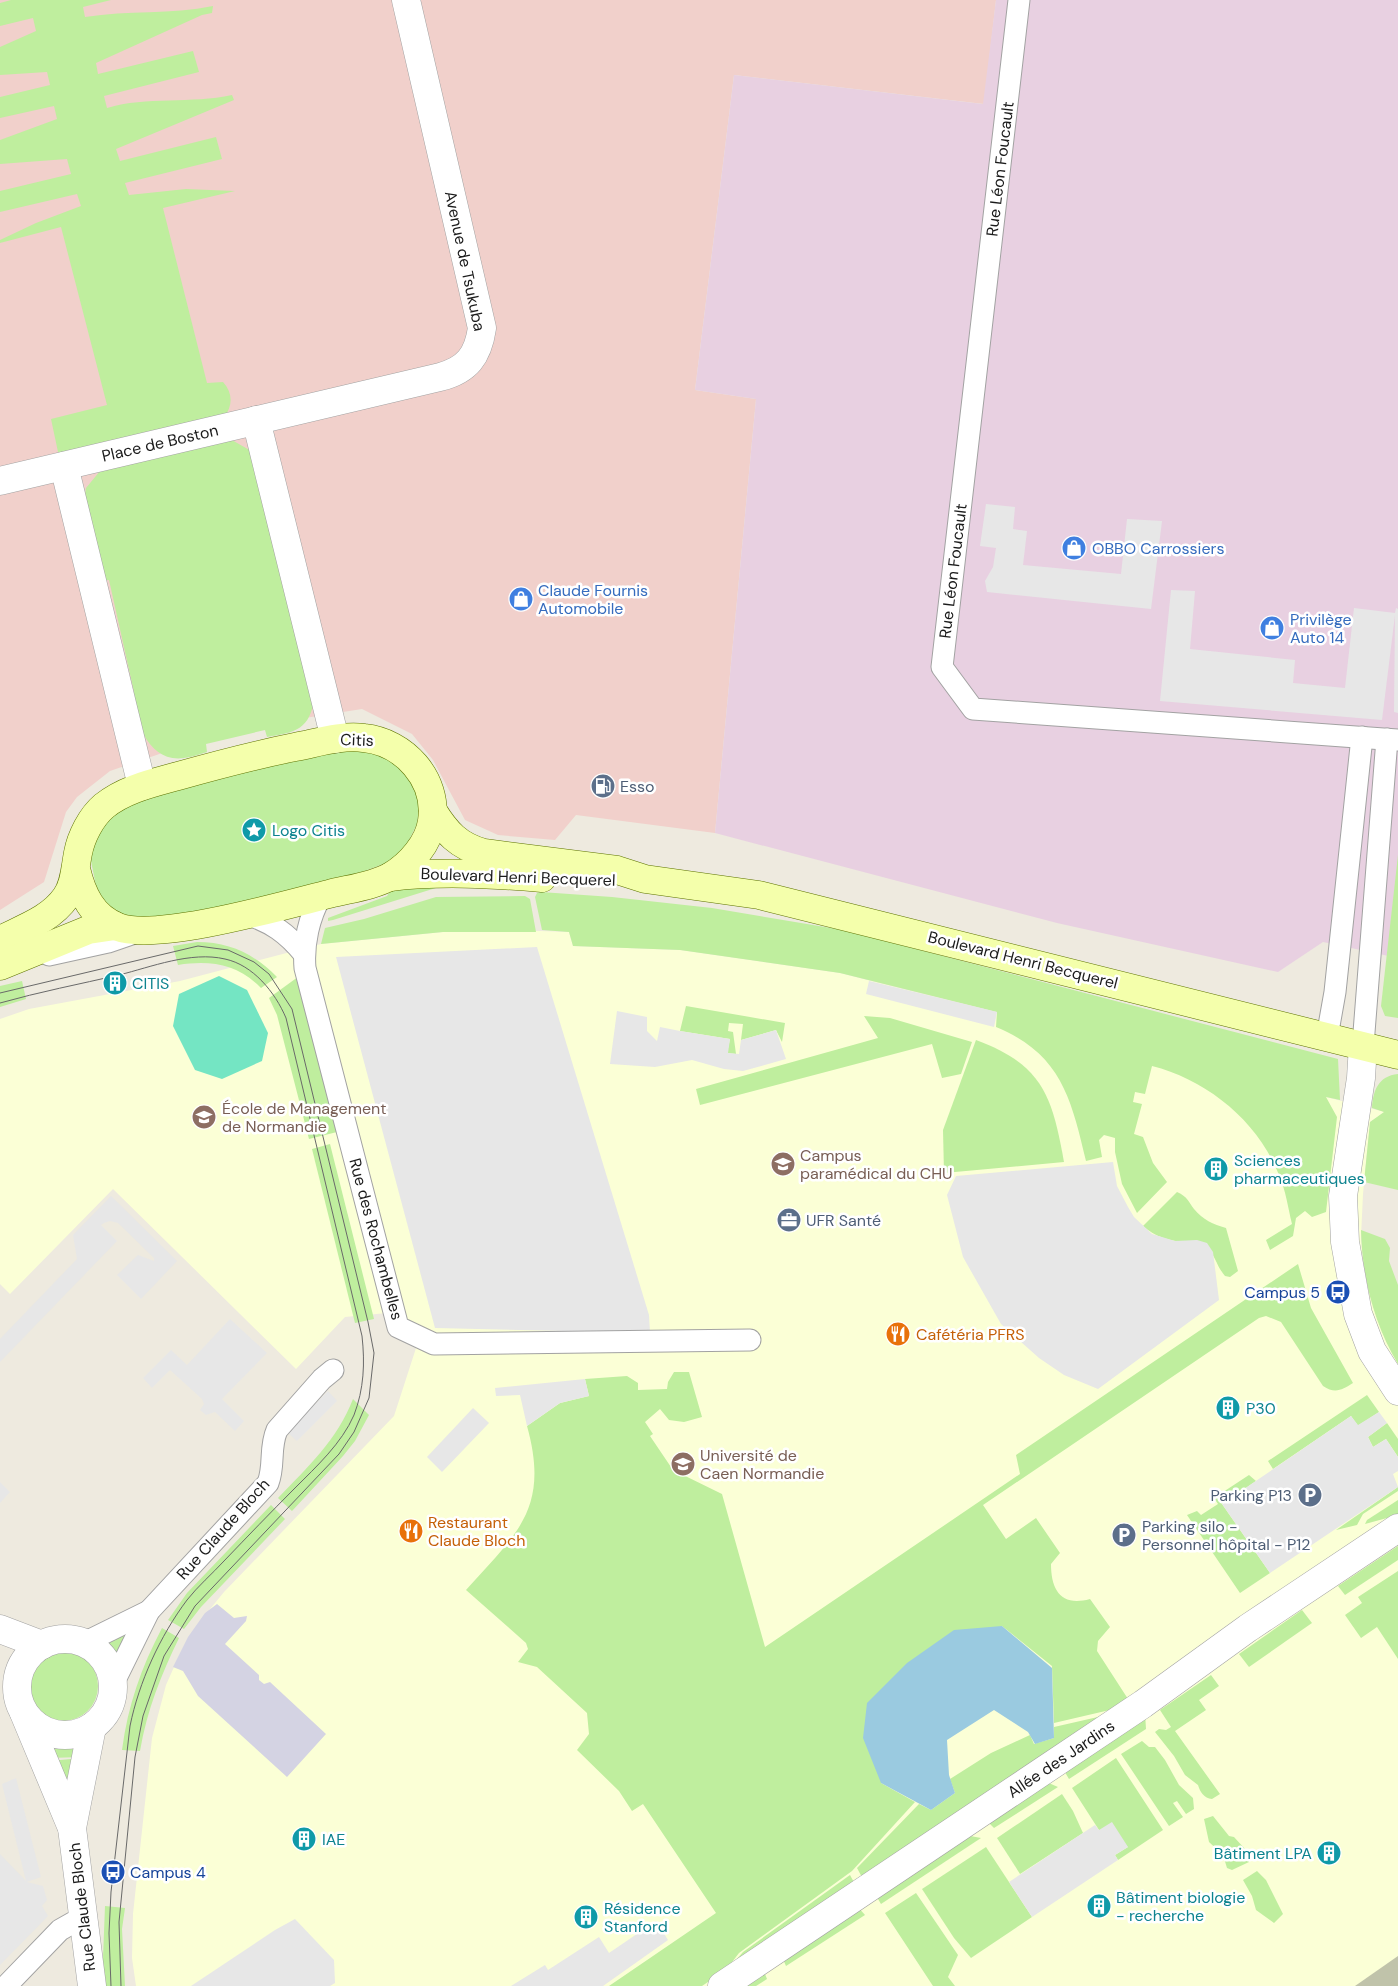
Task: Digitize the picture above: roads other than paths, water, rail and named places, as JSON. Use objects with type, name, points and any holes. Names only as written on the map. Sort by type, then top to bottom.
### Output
[{"type":"main road","name":"Citis","points":[[76,869],[78,851],[85,832],[104,806],[142,786],[238,759],[335,739],[354,737],[378,740],[403,752],[415,764],[428,787],[433,811],[432,824],[413,859],[390,877],[321,896],[203,923],[128,928]]},
{"type":"main road","name":"Boulevard Henri Becquerel","points":[[433,811],[454,839],[474,850],[617,870],[645,879],[759,895],[1398,1055]]},
{"type":"main road","points":[[76,869],[83,894],[96,913],[128,928]]},
{"type":"main road","points":[[1,957],[36,922],[56,909],[68,895],[76,869]]},
{"type":"main road","name":"Boulevard Henri Becquerel","points":[[390,877],[482,874],[604,882],[645,879]]},
{"type":"main road","points":[[1,957],[88,930],[128,928]]},
{"type":"street","name":"Avenue de Tsukuba","points":[[256,420],[452,373],[463,368],[477,352],[482,328],[406,0]]},
{"type":"street","name":"Rue Léon Foucault","points":[[1019,0],[942,667],[973,708],[1393,739]]},
{"type":"street","name":"Place de Boston","points":[[0,481],[256,420]]},
{"type":"street","points":[[256,420],[335,739]]},
{"type":"street","points":[[64,466],[142,786]]},
{"type":"street","points":[[1326,1037],[1335,992],[1362,737]]},
{"type":"street","points":[[1393,739],[1361,1078],[1343,1196],[1345,1242],[1358,1314],[1372,1351],[1398,1391]]},
{"type":"street","name":"Rue des Rochambelles","points":[[321,896],[314,908],[304,954],[308,977],[398,1327],[434,1344],[750,1340]]},
{"type":"street","points":[[246,914],[272,924],[289,936],[304,954]]},
{"type":"street","name":"Rue Claude Bloch","points":[[113,1684],[149,1611],[268,1483],[272,1466],[272,1441],[277,1430],[322,1379],[333,1370]]},
{"type":"street","name":"Allée des Jardins","points":[[722,1986],[1143,1704],[1248,1628],[1398,1528]]},
{"type":"street","name":"Rue Claude Bloch","points":[[84,1643],[149,1611]]},
{"type":"street","points":[[0,1629],[42,1645]]},
{"type":"street","points":[[60,1639],[84,1643],[104,1659],[113,1684],[108,1708],[101,1719],[92,1727],[73,1735],[57,1735],[43,1730],[21,1704],[19,1673],[27,1657],[42,1645],[60,1639]]},
{"type":"street","name":"Rue Claude Bloch","points":[[0,1668],[21,1704],[72,1828],[92,1986]]},
{"type":"street","name":"Rue Claude Bloch","points":[[72,1828],[92,1727]]},
{"type":"street","points":[[6,1986],[60,1930],[82,1916]]},
{"type":"water","points":[[1002,1626],[1052,1668],[1054,1738],[1035,1744],[1028,1732],[994,1710],[947,1740],[949,1775],[955,1793],[931,1810],[881,1783],[863,1738],[867,1703],[907,1663],[954,1630]]},
{"type":"tram line","points":[[0,993],[198,946],[228,950],[254,962],[269,974],[292,1009],[374,1353],[369,1398],[354,1432],[339,1454],[195,1606],[164,1656],[143,1716],[135,1757],[119,1922],[121,1986]]},
{"type":"tram line","points":[[0,1003],[185,958],[212,957],[225,959],[235,962],[254,973],[269,989],[286,1018],[362,1336],[362,1386],[354,1415],[343,1435],[320,1463],[187,1600],[159,1644],[145,1676],[130,1726],[111,1892],[109,1933],[111,1986]]},
{"type":"place","name":"OBBO Carrossiers","points":[[1074,548]]},
{"type":"place","name":"Claude Fournis Automobile","points":[[521,599]]},
{"type":"place","name":"Privilège Auto 14","points":[[1272,628]]},
{"type":"place","name":"Esso","points":[[603,786]]},
{"type":"place","name":"Logo Citis","points":[[254,830]]},
{"type":"place","name":"CITIS","points":[[115,983]]},
{"type":"place","name":"École de Management de Normandie","points":[[204,1117]]},
{"type":"place","name":"Campus paramédical du CHU","points":[[783,1164]]},
{"type":"place","name":"Sciences pharmaceutiques","points":[[1216,1169]]},
{"type":"place","name":"UFR Santé","points":[[789,1220]]},
{"type":"place","name":"Campus 5","points":[[1338,1292]]},
{"type":"place","name":"Cafétéria PFRS","points":[[898,1334]]},
{"type":"place","name":"P30","points":[[1228,1408]]},
{"type":"place","name":"Université de Caen Normandie","points":[[683,1464]]},
{"type":"place","name":"Parking P13","points":[[1310,1495]]},
{"type":"place","name":"Restaurant Claude Bloch","points":[[411,1531]]},
{"type":"place","name":"Parking silo - Personnel hôpital - P12","points":[[1124,1535]]},
{"type":"place","name":"IAE","points":[[304,1839]]},
{"type":"place","name":"Bâtiment LPA","points":[[1329,1853]]},
{"type":"place","name":"Campus 4","points":[[113,1872]]},
{"type":"place","name":"Bâtiment biologie - recherche","points":[[1099,1906]]},
{"type":"place","name":"Résidence Stanford","points":[[586,1917]]}]
